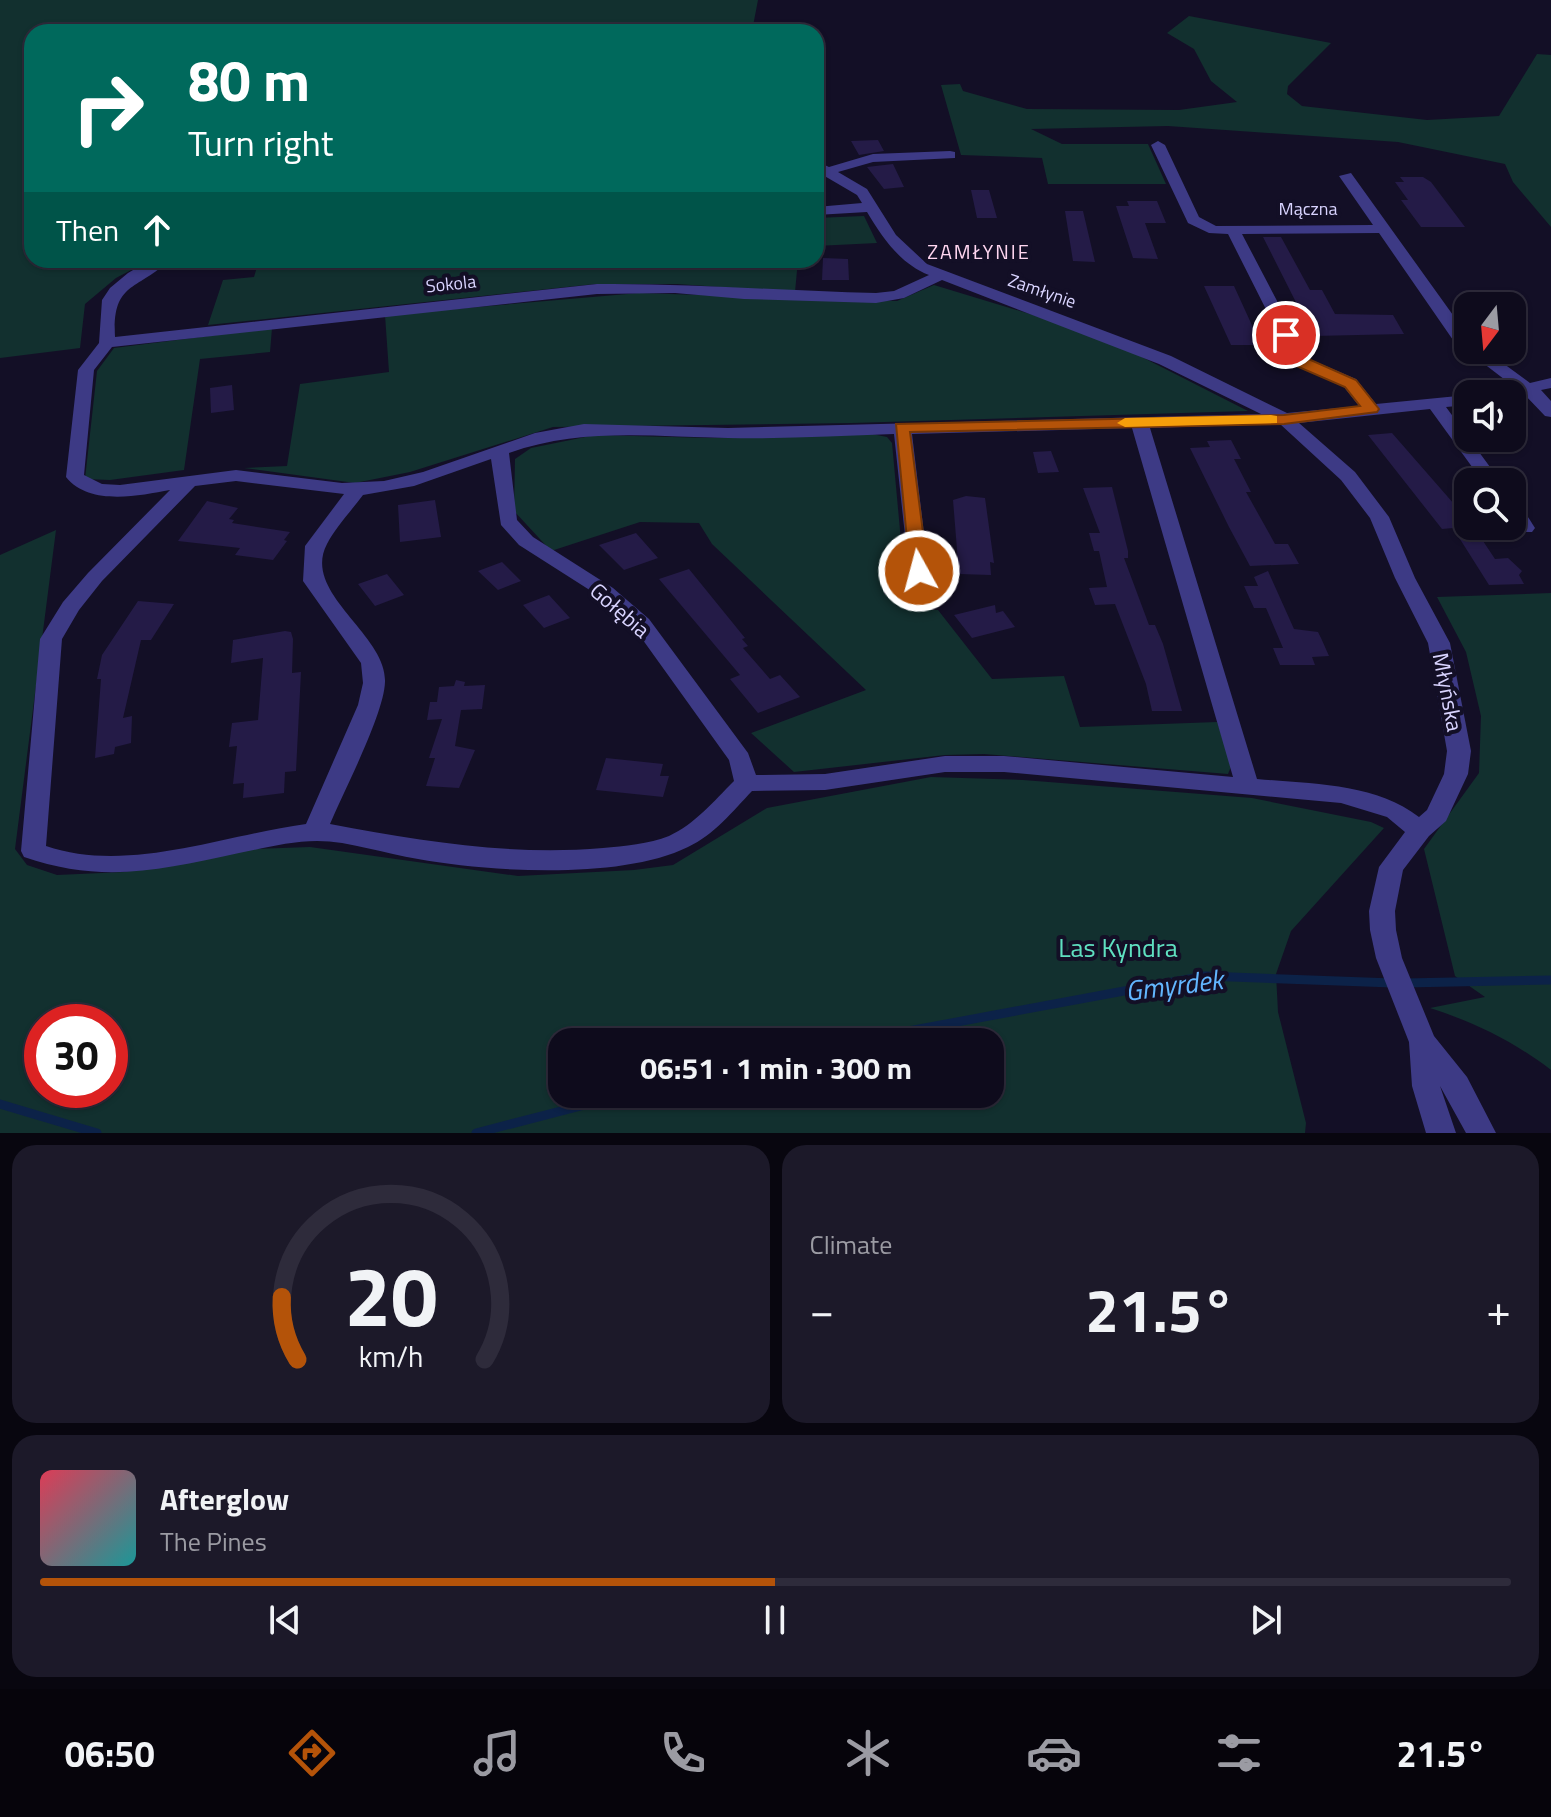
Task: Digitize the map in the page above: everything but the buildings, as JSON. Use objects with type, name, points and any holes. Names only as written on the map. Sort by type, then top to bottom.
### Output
[{"type":"street","name":"Mączna","points":[[1158,145],[1193,220],[1214,230],[1384,229]]},
{"type":"street","points":[[824,168],[894,156],[950,155]]},
{"type":"street","name":"Zamłynie","points":[[824,169],[862,192],[890,238],[922,267],[1165,360],[1284,419]]},
{"type":"street","name":"Mączna","points":[[1346,176],[1454,326]]},
{"type":"street","points":[[824,210],[871,207]]},
{"type":"street","points":[[1233,230],[1300,361],[1350,383],[1371,409]]},
{"type":"street","points":[[148,268],[129,279],[108,298],[104,315],[107,343],[86,370],[75,477],[81,485],[97,490],[248,475],[356,491],[386,487],[445,471],[499,449],[565,432],[655,430],[728,433],[1284,419],[1454,402]]},
{"type":"street","name":"Sokola","points":[[107,343],[597,289],[675,288],[744,294],[876,298],[898,295],[941,275]]},
{"type":"street","points":[[1493,364],[1528,389],[1551,412]]},
{"type":"street","points":[[1528,389],[1551,383]]},
{"type":"street","points":[[1435,404],[1482,468]]},
{"type":"street","name":"Młyńska","points":[[1284,419],[1348,476],[1379,517],[1405,578],[1439,643],[1459,751],[1456,774],[1437,815],[1420,830],[1391,867],[1385,890],[1383,921],[1389,958],[1423,1042],[1457,1086],[1481,1133]]},
{"type":"street","points":[[1139,422],[1247,784]]},
{"type":"street","points":[[902,428],[922,600]]},
{"type":"street","name":"Gołębia","points":[[499,449],[508,521],[526,541],[606,592],[642,624],[740,759],[746,783]]},
{"type":"street","points":[[188,483],[95,577],[70,607],[51,639],[33,851],[52,861],[85,865],[125,862],[315,832],[456,855],[566,858],[624,853],[669,845],[701,828],[746,783],[825,782],[945,764],[1004,764],[1247,784],[1362,801],[1395,811],[1420,830]]},
{"type":"street","points":[[315,832],[369,705],[374,683],[372,662],[313,581],[315,546],[356,491]]},
{"type":"street","name":"Młyńska","points":[[1423,1042],[1426,1086],[1441,1133]]},
{"type":"green space","points":[[0,0],[758,0],[753,24],[24,24],[24,268],[135,268],[116,278],[85,304],[80,348],[0,358]]},
{"type":"green space","points":[[1189,16],[1331,43],[1288,86],[1287,94],[1302,106],[1427,120],[1499,116],[1537,54],[1551,55],[1551,227],[1513,182],[1505,164],[1398,142],[1168,126],[1031,129],[1062,144],[1148,144],[1166,184],[1048,184],[1042,158],[961,155],[941,85],[960,84],[963,91],[1027,109],[1179,110],[1237,102],[1211,81],[1194,49],[1167,33]]},
{"type":"green space","points":[[864,216],[877,243],[824,246],[824,218]]},
{"type":"green space","points":[[257,268],[797,268],[795,292],[677,284],[595,284],[208,325],[223,280],[254,277]]},
{"type":"green space","points":[[934,285],[1056,322],[1130,351],[1248,411],[852,423],[553,427],[410,472],[355,483],[244,468],[287,466],[300,384],[389,372],[385,315],[639,293],[897,301]]},
{"type":"green space","points":[[272,328],[270,352],[200,359],[184,470],[110,480],[85,479],[97,371],[114,348]]},
{"type":"green space","points":[[872,434],[887,437],[892,443],[901,541],[886,550],[884,594],[905,595],[905,610],[938,610],[992,679],[1064,676],[1080,727],[1217,722],[1232,764],[1228,774],[984,754],[945,755],[794,772],[751,733],[866,690],[712,544],[699,523],[640,522],[551,551],[514,511],[515,459],[531,448],[595,435],[710,438]]},
{"type":"green space","name":"Las Kyndra","points":[[56,530],[15,849],[27,865],[57,875],[124,872],[252,849],[310,847],[518,876],[634,870],[673,865],[767,808],[931,777],[1023,780],[1252,798],[1371,822],[1384,828],[1291,931],[1276,974],[1278,1012],[1306,1123],[1305,1133],[0,1133],[0,555]]},
{"type":"green space","points":[[1551,593],[1551,1070],[1494,1034],[1430,1008],[1485,997],[1455,976],[1424,849],[1479,773],[1481,716],[1466,652],[1437,597]]},
{"type":"waterway","name":"Gmyrdek","points":[[925,1028],[1205,976],[1393,983]]},
{"type":"waterway","name":"Gmyrdek","points":[[1405,983],[1551,980]]},
{"type":"waterway","name":"Gmyrdek","points":[[0,1104],[97,1133]]},
{"type":"waterway","name":"Gmyrdek","points":[[476,1133],[573,1108]]},
{"type":"slow traffic","points":[[1125,423],[1271,420]]},
{"type":"district","name":"ZAMŁYNIE","points":[[979,252]]},
{"type":"route","points":[[919,571],[902,428],[1284,419],[1371,409],[1350,383],[1300,361],[1286,335]]}]
